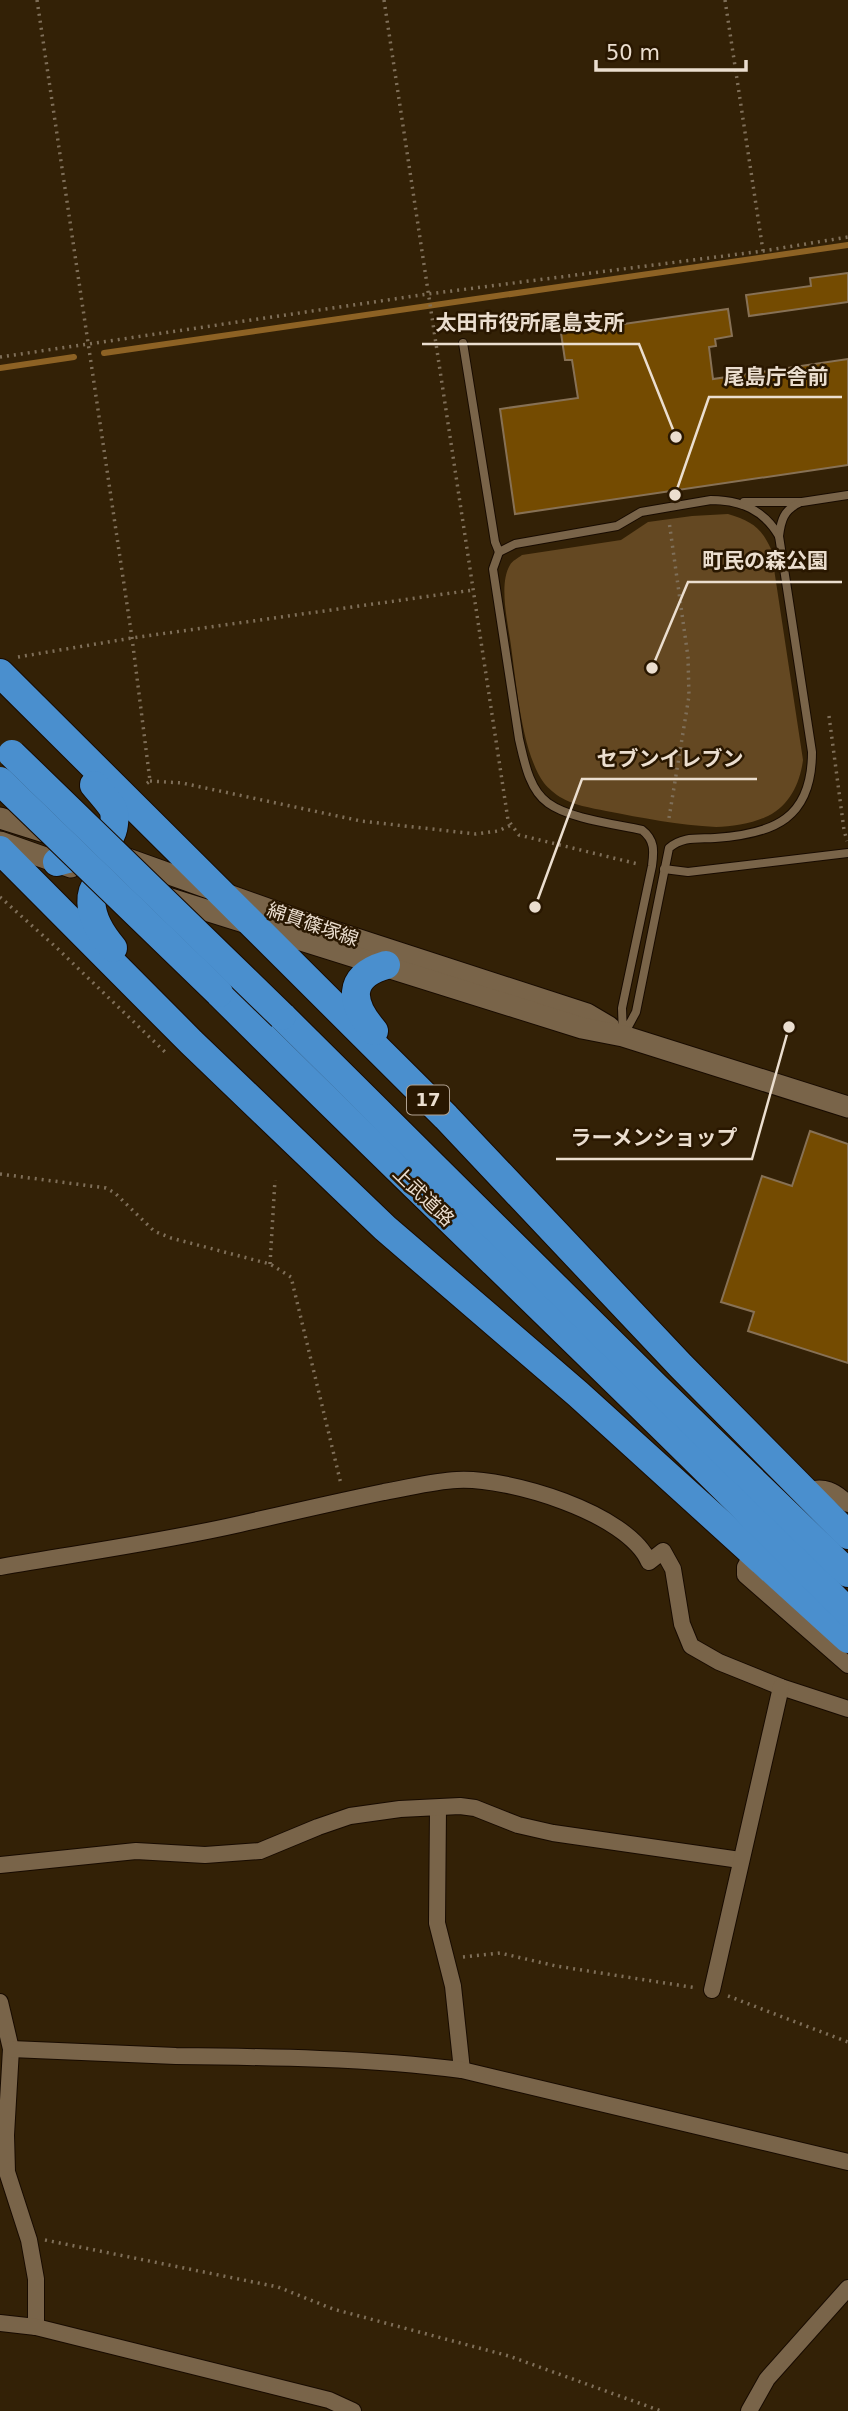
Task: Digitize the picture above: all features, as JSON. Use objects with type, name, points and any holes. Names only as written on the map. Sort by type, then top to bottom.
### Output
[{"type":"highway","name":"17","points":[[4,667],[52,726],[446,1117],[681,1366],[848,1535]]},
{"type":"highway","points":[[52,726],[74,760],[113,809],[114,828],[106,844],[99,849],[57,862]]},
{"type":"highway","name":"上武道路","points":[[6,748],[848,1573]]},
{"type":"highway","name":"上武道路","points":[[0,781],[848,1612]]},
{"type":"highway","points":[[0,850],[191,1042],[385,1228],[578,1394],[848,1639]]},
{"type":"highway","points":[[145,865],[103,877],[97,884],[91,897],[95,924],[191,1042]]},
{"type":"highway","points":[[387,965],[373,969],[359,981],[355,994],[357,1004],[366,1021],[421,1081],[446,1117]]},
{"type":"main road","name":"綿貫篠塚線","points":[[0,818],[99,849],[304,922],[586,1014],[623,1035]]},
{"type":"main road","name":"綿貫篠塚線","points":[[0,842],[582,1028],[623,1035],[848,1107]]},
{"type":"street","points":[[0,1567],[190,1535],[434,1483],[457,1479],[483,1480],[536,1492],[619,1528],[645,1552],[649,1562],[663,1551],[673,1569],[682,1624],[691,1646],[719,1662],[781,1687],[848,1709]]},
{"type":"street","points":[[805,1490],[827,1488],[839,1494],[848,1504]]},
{"type":"street","points":[[752,1554],[745,1567],[745,1575],[848,1665]]},
{"type":"street","points":[[712,1990],[781,1687]]},
{"type":"street","points":[[0,1865],[136,1851],[205,1855],[260,1851],[350,1816],[400,1809],[460,1806],[475,1808],[518,1825],[552,1833],[740,1860]]},
{"type":"street","points":[[438,1808],[438,1923],[453,1986],[462,2070]]},
{"type":"street","points":[[0,2001],[11,2049],[6,2134],[7,2172],[29,2240],[36,2279],[36,2327]]},
{"type":"street","points":[[11,2049],[402,2062],[462,2070],[848,2162]]},
{"type":"street","points":[[749,2411],[767,2379],[848,2288]]},
{"type":"street","points":[[0,2323],[36,2327],[328,2400],[352,2411]]},
{"type":"lane","points":[[463,342],[495,542],[499,552],[493,569],[519,739],[533,783],[547,803],[569,813],[642,831],[651,837],[654,850],[652,866],[622,1008],[623,1035]]},
{"type":"lane","points":[[499,552],[515,544],[617,526],[641,512],[701,502],[802,502],[848,495]]},
{"type":"lane","points":[[727,500],[746,505],[760,513],[771,522],[779,536]]},
{"type":"lane","points":[[623,1035],[636,1012],[669,848],[686,838],[736,836],[759,832],[779,824],[796,810],[808,790],[812,775],[812,752],[779,536],[783,516],[791,507],[802,502]]},
{"type":"lane","points":[[664,869],[699,871],[848,853]]},
{"type":"path","points":[[37,0],[132,638],[150,781]]},
{"type":"path","points":[[384,0],[508,821],[519,835],[652,866]]},
{"type":"path","points":[[725,0],[763,251]]},
{"type":"path","points":[[0,357],[428,294],[763,251],[848,237]]},
{"type":"path","points":[[669,519],[688,657],[689,696],[669,818]]},
{"type":"path","points":[[4,667],[17,657],[132,638],[473,590]]},
{"type":"path","points":[[829,716],[848,843]]},
{"type":"path","points":[[120,794],[137,793],[150,781],[182,783],[361,821],[476,834],[498,831],[511,825]]},
{"type":"path","points":[[0,1174],[106,1188],[115,1193],[154,1231],[270,1264],[291,1278],[345,1500]]},
{"type":"path","points":[[270,1264],[275,1180]]},
{"type":"path","points":[[447,1959],[500,1954],[555,1966],[712,1990],[848,2042]]},
{"type":"path","points":[[29,2240],[43,2240],[278,2287],[332,2309],[509,2356],[661,2411]]},
{"type":"shaded area","points":[[728,514],[754,526],[771,549],[803,760],[793,792],[782,806],[768,816],[743,824],[716,827],[620,814],[582,806],[560,797],[546,785],[536,770],[525,734],[505,601],[505,581],[510,565],[522,555],[621,540],[648,522]]},
{"type":"building","points":[[848,273],[848,302],[749,316],[746,295],[811,286],[810,278]]},
{"type":"building","points":[[728,309],[732,336],[715,339],[716,346],[709,347],[713,379],[848,359],[848,465],[515,514],[500,409],[578,398],[572,360],[565,360],[561,333]]},
{"type":"building","points":[[810,1131],[848,1144],[848,1363],[748,1331],[754,1312],[721,1302],[762,1176],[792,1186]]},
{"type":"waterway","points":[[104,353],[848,245]]},
{"type":"waterway","points":[[0,368],[74,357]]},
{"type":"place","name":"太田市役所尾島支所","points":[[676,437]]},
{"type":"place","name":"尾島庁舎前","points":[[675,495]]},
{"type":"place","name":"町民の森公園","points":[[652,668]]},
{"type":"place","name":"セブンイレブン","points":[[535,907]]},
{"type":"place","name":"ラーメンショップ","points":[[789,1027]]}]
